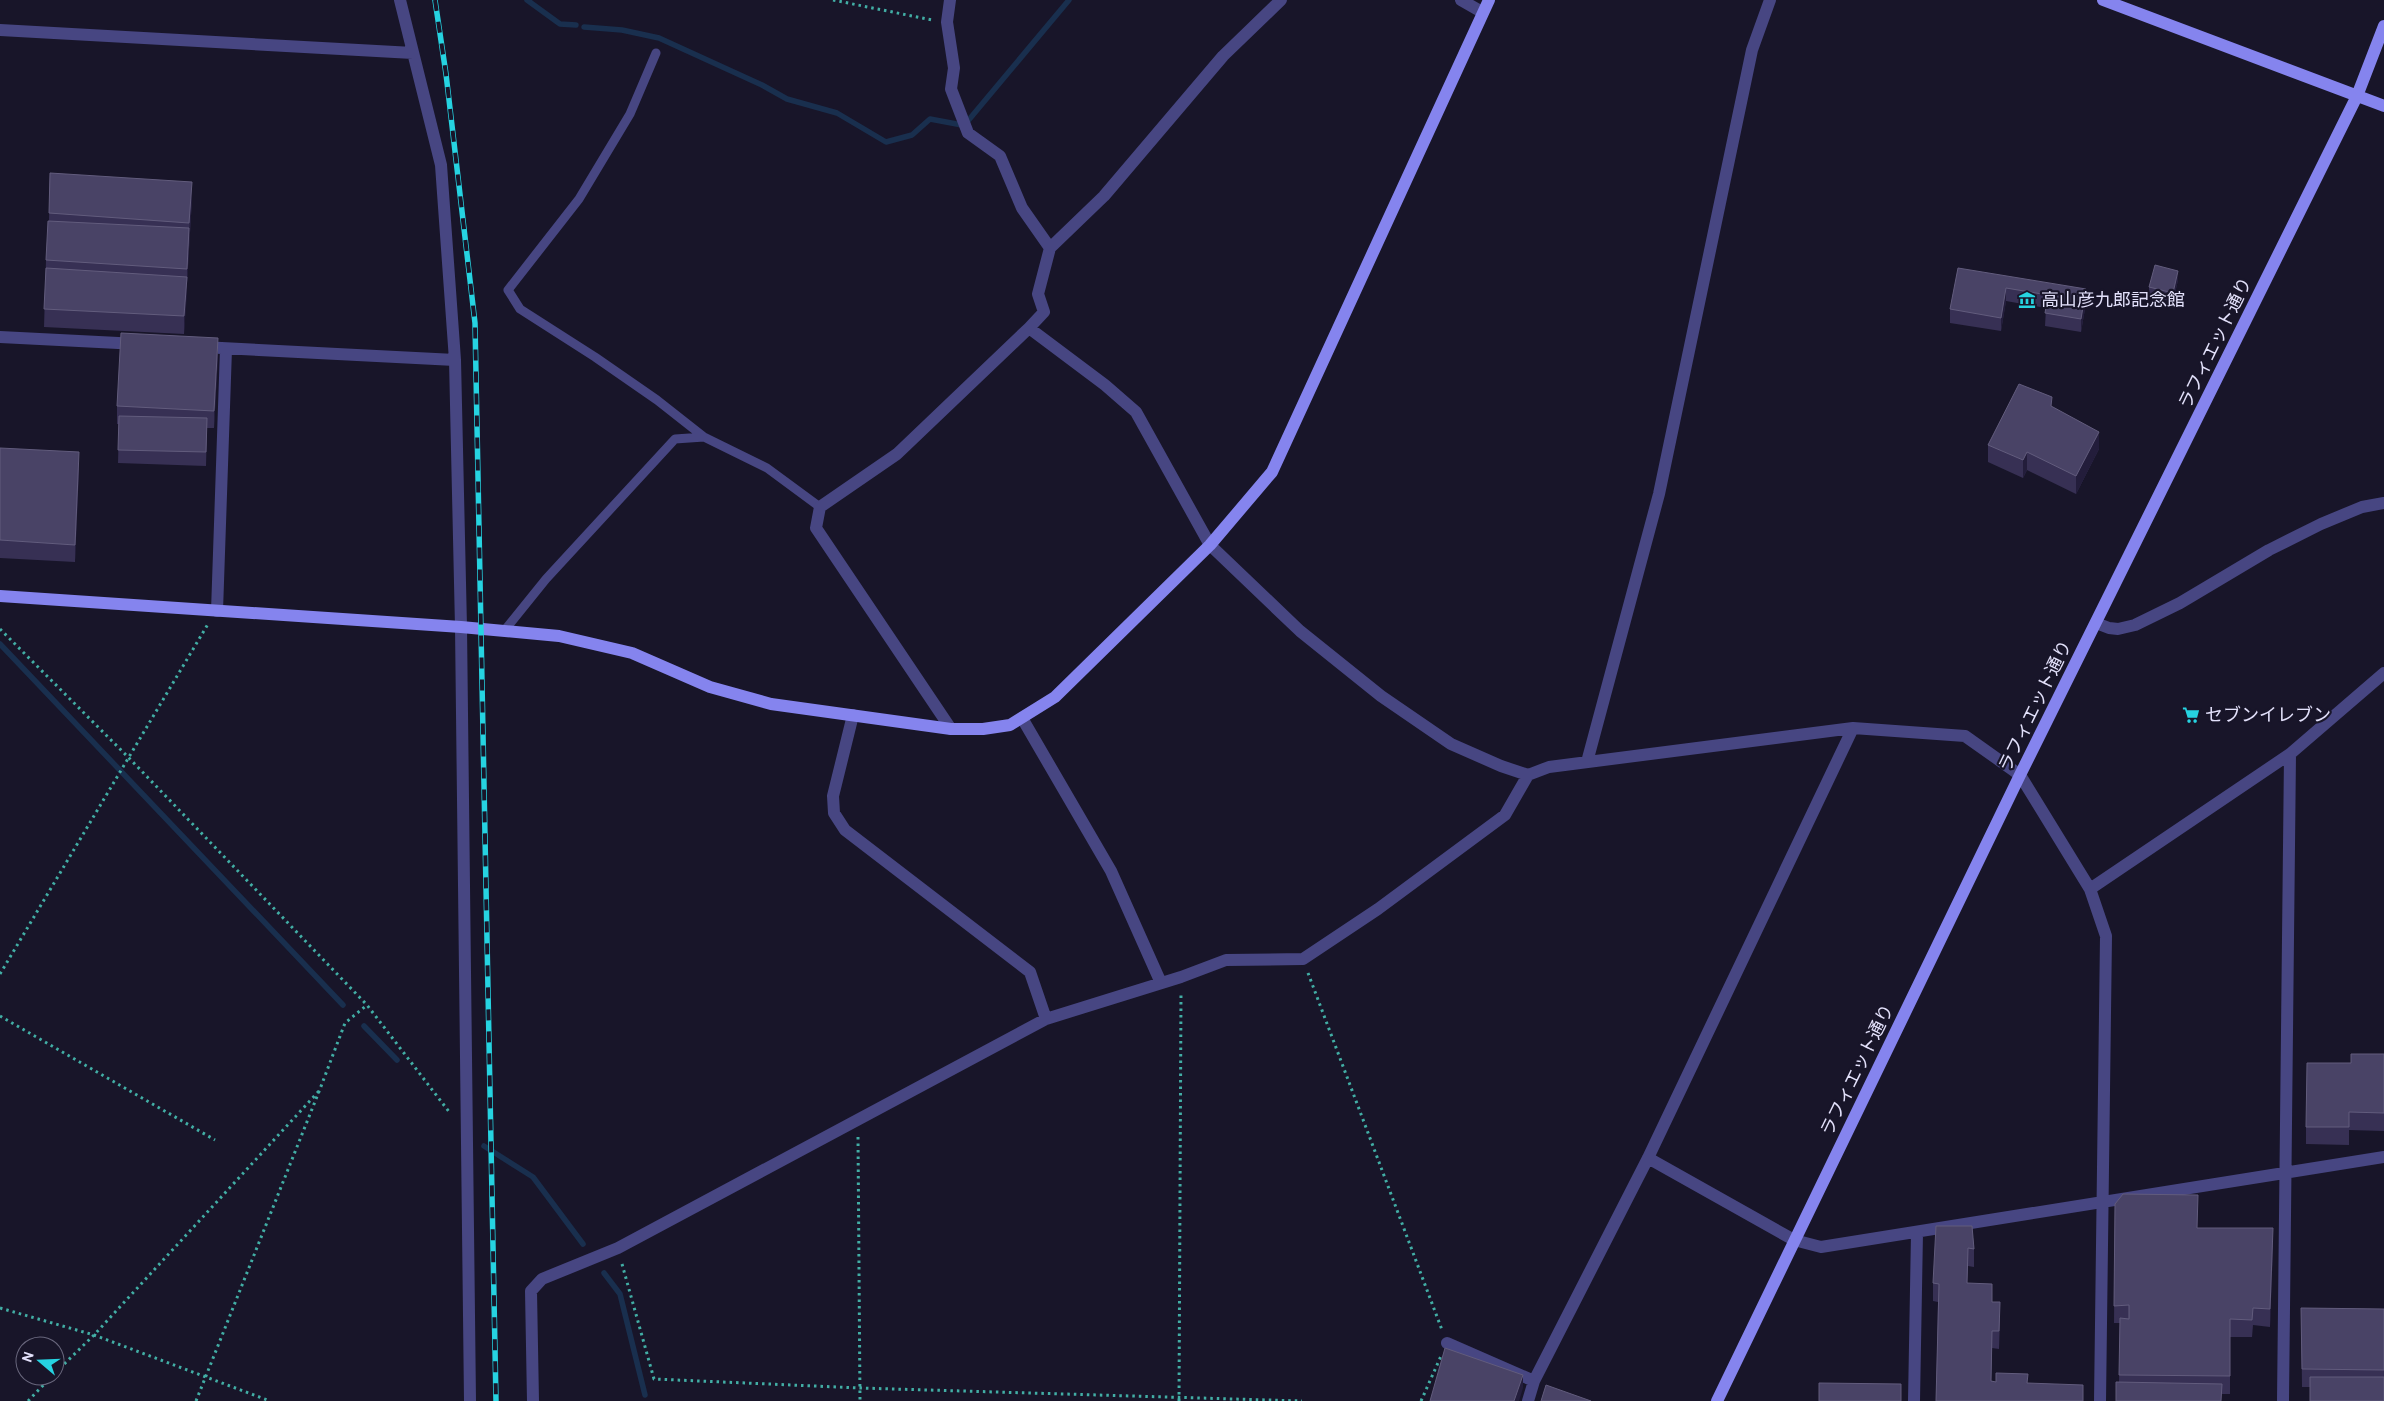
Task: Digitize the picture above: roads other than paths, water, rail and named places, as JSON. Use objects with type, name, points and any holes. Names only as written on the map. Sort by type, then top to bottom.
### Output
[{"type":"street","points":[[400,0],[441,165],[455,360],[461,627],[470,1401]]},
{"type":"street","points":[[950,0],[947,22],[954,68],[951,89],[968,133],[1000,156],[1022,208],[1050,248]]},
{"type":"street","points":[[951,729],[816,528],[820,508],[897,454],[1044,312],[1038,294],[1050,248],[1104,196],[1223,56],[1281,0]]},
{"type":"street","points":[[1461,0],[1482,12]]},
{"type":"street","points":[[0,596],[461,627],[559,636],[632,653],[710,687],[771,704],[951,729],[983,729],[1010,725],[1054,697],[1210,545],[1272,472],[1489,0]]},
{"type":"street","points":[[1587,762],[1658,494],[1752,50],[1770,0]]},
{"type":"street","points":[[2103,0],[2384,106]]},
{"type":"street","name":"ラフィエット通り","points":[[1717,1401],[2020,776],[2357,96],[2384,26]]},
{"type":"street","points":[[0,30],[412,53]]},
{"type":"street","points":[[1029,328],[1136,412],[1210,545],[1300,631],[1381,696],[1451,744],[1501,766],[1528,775]]},
{"type":"street","points":[[0,337],[147,344]]},
{"type":"street","points":[[187,346],[455,360]]},
{"type":"street","points":[[217,611],[226,349]]},
{"type":"street","points":[[2096,623],[2109,628],[2124,629],[2130,627],[2180,603],[2269,550],[2321,524],[2362,507],[2384,503]]},
{"type":"street","points":[[2090,889],[2290,754],[2384,673]]},
{"type":"street","points":[[853,715],[833,796],[834,813],[845,830],[1030,972],[1046,1019]]},
{"type":"street","points":[[1022,718],[1111,871],[1161,983]]},
{"type":"street","points":[[1528,1401],[1534,1382],[1648,1158],[1853,728]]},
{"type":"street","points":[[533,1401],[531,1291],[542,1279],[618,1248],[1046,1019],[1161,983],[1226,960],[1303,959],[1378,909],[1505,815],[1528,775],[1549,767],[1853,728],[1965,736],[2020,776],[2090,889],[2106,936],[2100,1401]]},
{"type":"street","points":[[2283,1401],[2290,754]]},
{"type":"street","points":[[1648,1158],[1794,1240],[1821,1247],[2284,1172],[2384,1158]]},
{"type":"street","points":[[1914,1401],[1917,1232]]},
{"type":"street","points":[[1447,1343],[1534,1382]]},
{"type":"lane","points":[[656,53],[630,114],[579,199],[508,290],[520,309],[603,362],[704,437],[767,468],[820,508]]},
{"type":"lane","points":[[504,631],[546,580],[675,439],[704,437]]},
{"type":"waterway","points":[[527,0],[560,24],[576,25]]},
{"type":"waterway","points":[[967,122],[1069,0]]},
{"type":"waterway","points":[[584,27],[622,30],[659,38],[762,85],[787,99],[837,113],[886,142],[912,135],[930,119],[962,125]]},
{"type":"waterway","points":[[0,644],[343,1005]]},
{"type":"waterway","points":[[364,1026],[397,1060]]},
{"type":"waterway","points":[[484,1146],[533,1177],[583,1244]]},
{"type":"waterway","points":[[604,1273],[620,1294],[645,1395]]},
{"type":"railway","points":[[435,0],[446,74],[475,323],[496,1401]]},
{"type":"place","name":"高山彦九郎記念館","points":[[2027,300]]},
{"type":"place","name":"セブンイレブン","points":[[2191,715]]}]
